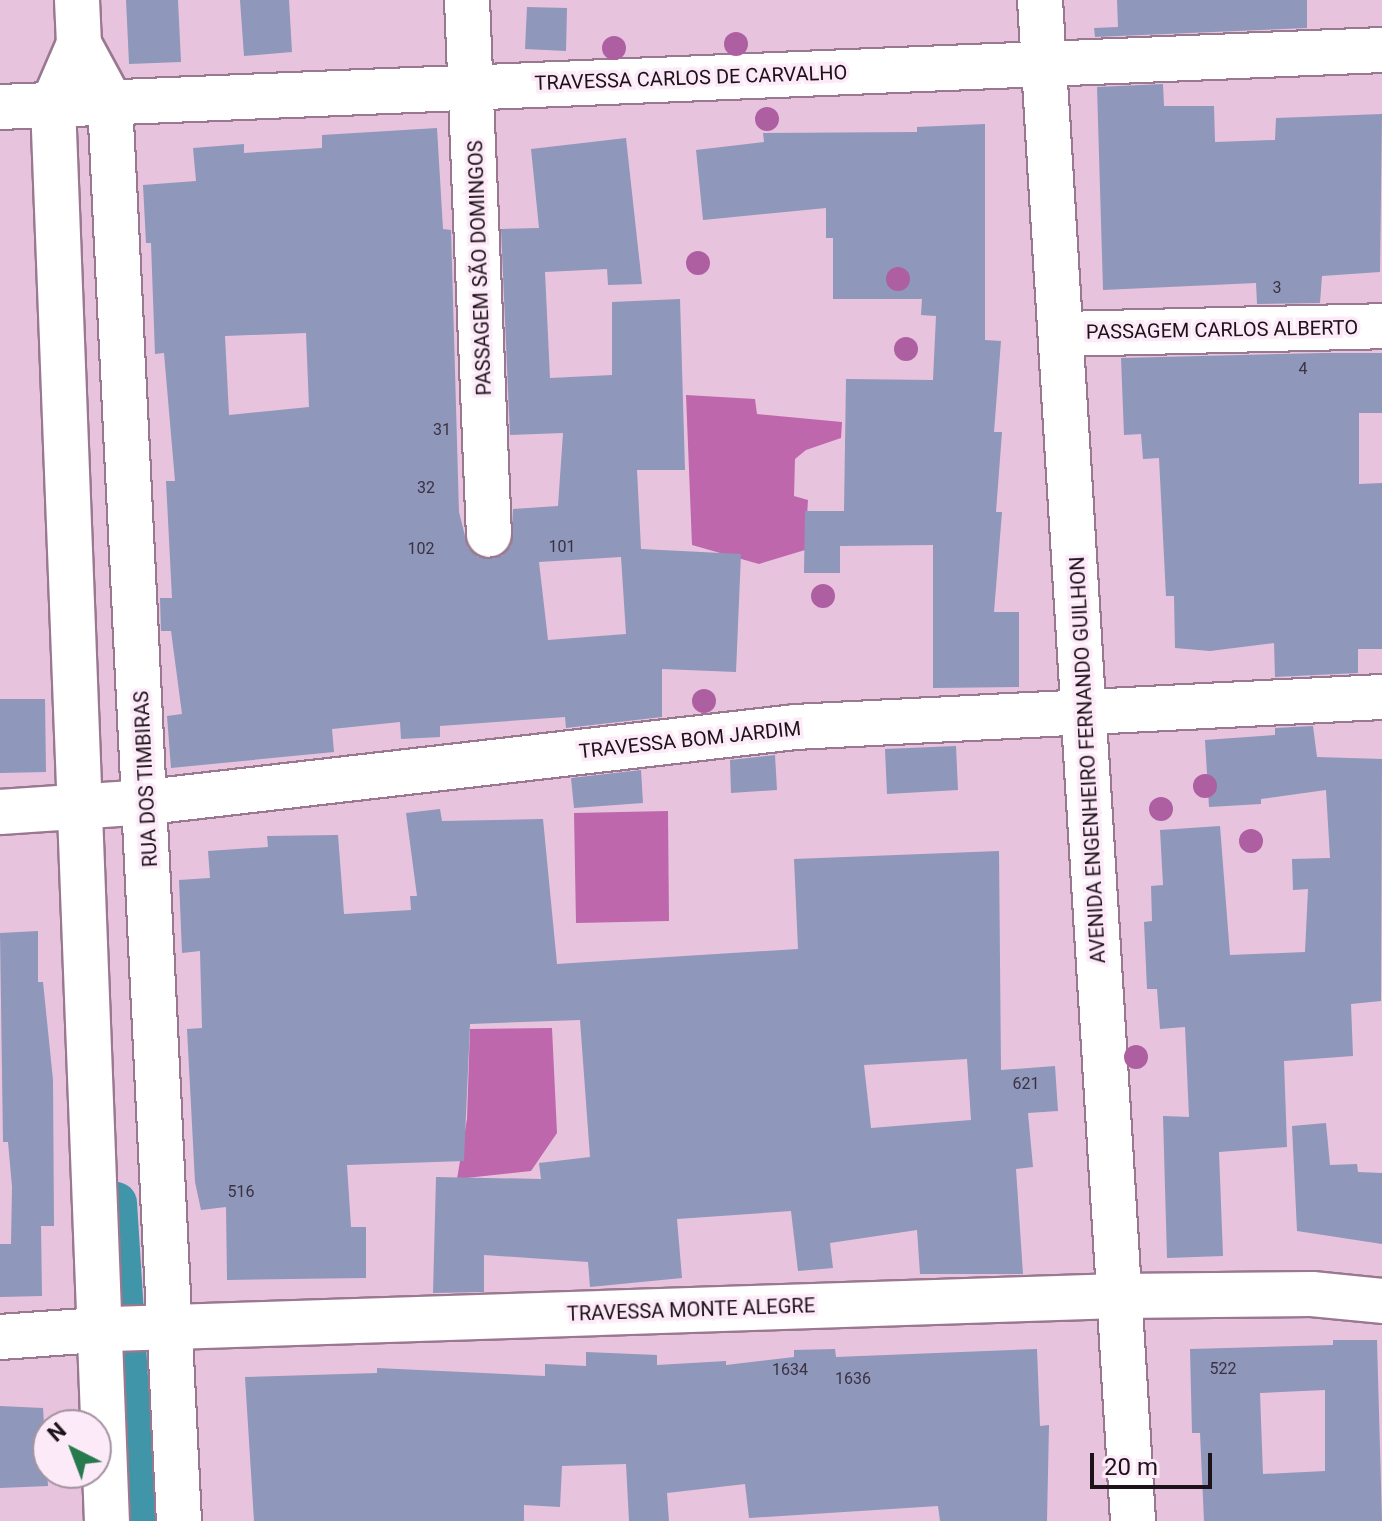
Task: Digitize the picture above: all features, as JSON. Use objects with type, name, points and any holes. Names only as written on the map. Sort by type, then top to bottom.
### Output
[{"type":"street","name":"RUA DOS TIMBIRAS","points":[[77,0],[79,44],[110,101],[136,802],[171,1327],[179,1521]]},
{"type":"street","name":"PASSAGEM SÃO DOMINGOS","points":[[467,0],[473,86],[489,535]]},
{"type":"street","name":"AVENIDA ENGENHEIRO FERNANDO GUILHON","points":[[1040,0],[1063,334],[1133,1521]]},
{"type":"street","name":"RUA DOS TIMBIRAS","points":[[79,44],[53,104],[76,806],[107,1521]]},
{"type":"street","name":"TRAVESSA CARLOS DE CARVALHO","points":[[0,107],[1382,50]]},
{"type":"street","name":"PASSAGEM CARLOS ALBERTO","points":[[1063,334],[1382,326]]},
{"type":"street","name":"TRAVESSA BOM JARDIM","points":[[0,812],[136,802],[795,727],[1382,697]]},
{"type":"street","name":"TRAVESSA MONTE ALEGRE","points":[[0,1337],[171,1327],[1119,1296],[1312,1294],[1382,1301]]},
{"type":"shaded area","points":[[686,395],[755,399],[757,414],[842,422],[841,438],[806,450],[795,459],[794,496],[808,500],[805,550],[759,564],[692,545]]},
{"type":"shaded area","points":[[668,811],[669,921],[576,923],[574,813]]},
{"type":"shaded area","points":[[552,1028],[557,1133],[531,1171],[457,1179],[467,1119],[470,1029]]},
{"type":"building","points":[[126,0],[178,0],[181,62],[129,64]]},
{"type":"building","points":[[240,0],[289,0],[292,52],[244,56]]},
{"type":"building","points":[[1117,0],[1307,0],[1307,28],[1095,37],[1094,28],[1118,27]]},
{"type":"building","points":[[527,7],[567,8],[566,51],[525,49]]},
{"type":"building","points":[[1163,84],[1164,106],[1214,106],[1215,142],[1275,140],[1276,118],[1382,114],[1380,272],[1322,276],[1320,303],[1257,304],[1256,283],[1103,290],[1097,87]]},
{"type":"building","points":[[985,124],[985,340],[1001,341],[994,432],[1002,432],[996,512],[1002,512],[994,612],[1019,612],[1019,687],[933,688],[933,545],[840,546],[840,573],[804,573],[805,511],[844,511],[846,379],[933,380],[936,316],[921,315],[922,299],[833,299],[833,238],[826,238],[826,208],[703,220],[696,150],[764,142],[763,133],[917,132],[917,127]]},
{"type":"building","points":[[437,128],[443,229],[451,230],[459,512],[468,548],[478,557],[502,556],[511,546],[513,509],[558,506],[563,433],[510,435],[501,229],[539,228],[531,149],[626,138],[642,284],[608,285],[607,269],[545,272],[550,378],[612,375],[612,302],[680,299],[685,470],[637,470],[641,549],[741,554],[736,672],[662,669],[662,717],[566,728],[565,717],[440,726],[440,737],[401,739],[400,722],[332,729],[334,752],[171,768],[167,716],[182,714],[171,631],[161,631],[160,598],[172,598],[166,481],[175,481],[164,353],[155,354],[151,243],[146,243],[143,185],[196,181],[193,148],[244,144],[244,153],[322,148],[322,135]],"holes":[[[306,333],[309,407],[229,415],[225,336]],[[621,557],[626,634],[548,640],[539,562]]]},
{"type":"building","points":[[1382,353],[1382,413],[1359,413],[1359,484],[1382,483],[1382,649],[1358,649],[1358,673],[1275,677],[1274,643],[1210,651],[1175,648],[1174,596],[1166,596],[1159,458],[1143,459],[1141,434],[1124,435],[1121,358]]},
{"type":"building","points":[[0,699],[45,699],[46,772],[0,773]]},
{"type":"building","points":[[1313,726],[1317,757],[1382,759],[1381,1001],[1351,1004],[1353,1056],[1284,1061],[1287,1147],[1219,1152],[1223,1256],[1167,1258],[1163,1116],[1189,1117],[1185,1027],[1160,1029],[1157,989],[1147,989],[1144,922],[1152,921],[1151,886],[1163,885],[1160,830],[1220,826],[1230,955],[1305,952],[1308,889],[1293,890],[1292,859],[1330,858],[1326,790],[1261,799],[1261,804],[1209,807],[1205,740],[1275,735],[1275,728]]},
{"type":"building","points":[[956,746],[958,790],[887,794],[885,749]]},
{"type":"building","points":[[775,755],[777,790],[731,793],[730,760]]},
{"type":"building","points":[[641,770],[643,803],[574,808],[571,778]]},
{"type":"building","points":[[440,809],[442,821],[543,819],[557,964],[798,949],[794,859],[999,851],[1001,1070],[1055,1066],[1058,1111],[1028,1113],[1033,1167],[1016,1169],[1023,1274],[920,1274],[917,1230],[830,1243],[833,1268],[798,1271],[791,1211],[677,1219],[682,1278],[590,1287],[588,1262],[484,1255],[484,1292],[433,1293],[436,1177],[541,1179],[539,1163],[590,1157],[580,1020],[470,1024],[464,1161],[347,1165],[351,1227],[366,1227],[366,1278],[227,1280],[226,1207],[201,1210],[195,1182],[187,1029],[202,1028],[200,951],[182,953],[179,880],[210,878],[208,851],[268,847],[267,836],[338,835],[344,914],[411,910],[410,896],[417,896],[406,813]],"holes":[[[967,1059],[971,1120],[871,1128],[864,1065]]]},
{"type":"building","points":[[38,931],[38,982],[43,982],[53,1080],[54,1226],[41,1226],[42,1296],[0,1297],[0,1244],[11,1244],[12,1187],[8,1142],[3,1142],[0,933]]},
{"type":"building","points":[[1326,1123],[1330,1165],[1357,1164],[1358,1172],[1382,1173],[1382,1244],[1297,1231],[1292,1126]]},
{"type":"building","points":[[1333,1340],[1377,1340],[1382,1521],[1204,1521],[1200,1433],[1192,1433],[1190,1349],[1333,1345]],"holes":[[[1325,1390],[1325,1471],[1263,1474],[1260,1393]]]},
{"type":"building","points":[[835,1349],[836,1357],[1037,1349],[1040,1426],[1049,1425],[1047,1521],[940,1521],[938,1506],[749,1518],[745,1484],[667,1493],[669,1521],[629,1521],[626,1464],[562,1466],[560,1507],[524,1505],[524,1521],[254,1521],[245,1377],[377,1373],[377,1368],[545,1376],[545,1364],[586,1366],[586,1352],[657,1355],[657,1365],[726,1361],[726,1365],[794,1357],[794,1350]]},
{"type":"building","points":[[0,1406],[43,1408],[32,1409],[32,1487],[0,1488]]},
{"type":"waterway","points":[[116,1203],[136,1521]]}]
